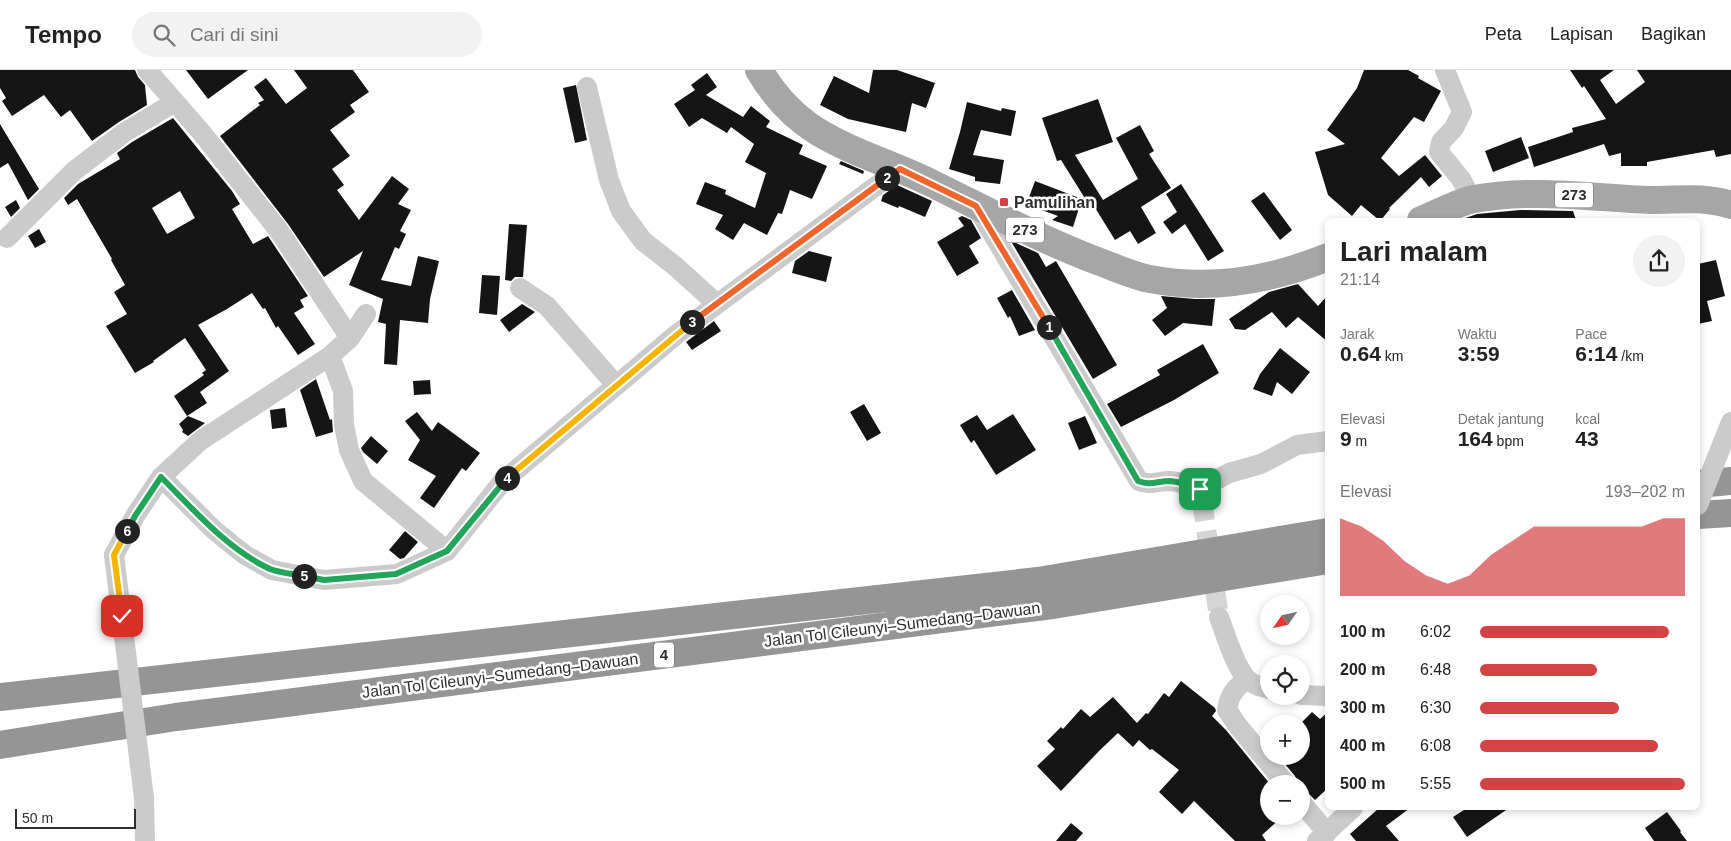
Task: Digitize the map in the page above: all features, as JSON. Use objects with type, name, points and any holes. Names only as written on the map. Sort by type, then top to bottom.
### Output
[{"type":"highway","points":[[1700,484],[1731,481]]},
{"type":"highway","points":[[1700,516],[1731,513]]},
{"type":"highway","name":"Jalan Tol Cileunyi–Sumedang–Dawuan","points":[[0,697],[1038,581],[1325,533]]},
{"type":"highway","name":"Jalan Tol Cileunyi–Sumedang–Dawuan","points":[[0,745],[176,717],[1052,605],[1325,560]]},
{"type":"main road","name":"273","points":[[759,70],[771,89],[798,117],[815,130],[835,141],[900,169],[1061,246],[1150,279],[1200,284],[1236,283],[1325,262]]},
{"type":"main road","name":"273","points":[[1426,218],[1472,200],[1516,194],[1554,193],[1652,200],[1708,199],[1731,205]]},
{"type":"street","points":[[147,70],[202,133],[279,232],[350,338]]},
{"type":"street","points":[[1445,70],[1462,112],[1454,128],[1441,142],[1439,152],[1460,179],[1472,200]]},
{"type":"street","points":[[588,87],[609,180],[621,211],[643,241],[675,266],[717,304]]},
{"type":"street","points":[[7,238],[74,171],[126,132],[174,102]]},
{"type":"street","points":[[161,477],[214,530],[245,555],[272,570],[324,580],[396,574],[447,551],[503,481],[616,385],[677,334],[900,169]]},
{"type":"street","points":[[976,206],[1138,481],[1147,484],[1168,481],[1188,484],[1201,495],[1228,473],[1260,464],[1297,445],[1325,441]]},
{"type":"street","points":[[520,288],[547,306],[616,385]]},
{"type":"street","points":[[145,841],[144,798],[114,555],[135,516],[161,477],[200,441],[330,356],[350,338],[366,314]]},
{"type":"street","points":[[330,356],[343,391],[344,425],[349,450],[363,481],[447,551]]},
{"type":"street","points":[[1700,500],[1731,422]]},
{"type":"street","points":[[1219,617],[1238,666],[1247,679],[1260,687]]},
{"type":"street","points":[[1247,679],[1236,688],[1228,699],[1227,710],[1279,775]]},
{"type":"street","points":[[1310,695],[1325,696]]},
{"type":"street","points":[[1310,817],[1322,837],[1351,810]]},
{"type":"building","points":[[0,70],[135,70],[145,85],[147,105],[92,141],[70,110],[61,117],[44,95],[12,116],[2,101],[6,98],[0,88]]},
{"type":"building","points":[[186,70],[248,70],[208,99]]},
{"type":"building","points":[[294,70],[353,70],[369,92],[350,105],[355,112],[330,130],[350,156],[332,169],[344,185],[337,190],[359,220],[392,176],[409,189],[398,204],[411,210],[400,231],[406,234],[399,249],[395,247],[381,280],[411,286],[418,256],[439,261],[430,299],[428,323],[400,320],[397,365],[384,364],[386,324],[378,322],[383,299],[349,285],[363,251],[324,277],[288,224],[220,136],[264,100],[254,87],[266,78],[286,104],[307,88]]},
{"type":"building","points":[[873,70],[897,70],[935,83],[926,108],[912,103],[906,132],[848,119],[820,105],[834,76],[869,93]]},
{"type":"building","points":[[1364,70],[1408,70],[1441,91],[1424,122],[1414,117],[1381,158],[1399,176],[1425,155],[1442,176],[1429,187],[1421,177],[1389,208],[1383,218],[1377,218],[1361,205],[1352,216],[1328,195],[1315,152],[1345,144],[1327,130],[1357,88]]},
{"type":"building","points":[[1570,70],[1614,70],[1600,80],[1616,104],[1645,82],[1637,70],[1731,70],[1731,154],[1716,157],[1714,150],[1647,162],[1647,166],[1621,166],[1621,153],[1609,156],[1604,144],[1534,167],[1528,147],[1573,132],[1572,128],[1606,119],[1584,86],[1582,88]]},
{"type":"building","points":[[707,73],[717,87],[706,95],[743,117],[751,106],[770,121],[766,127],[803,145],[799,154],[827,166],[812,199],[790,190],[782,214],[778,213],[767,235],[744,223],[733,240],[715,229],[723,215],[696,204],[705,182],[726,190],[725,194],[755,208],[766,173],[745,162],[754,144],[731,127],[727,133],[702,118],[689,127],[674,104],[695,90],[691,85]]},
{"type":"building","points":[[576,85],[587,140],[575,143],[563,88]]},
{"type":"building","points":[[1098,99],[1113,142],[1075,155],[1103,200],[1138,179],[1116,138],[1140,125],[1154,151],[1149,154],[1171,188],[1141,207],[1156,233],[1138,244],[1130,231],[1115,240],[1094,206],[1091,208],[1061,160],[1057,161],[1042,118]]},
{"type":"building","points":[[967,102],[1001,111],[1002,108],[1016,111],[1011,136],[981,130],[973,155],[1004,160],[1000,184],[975,181],[975,177],[949,169]]},
{"type":"building","points":[[173,118],[232,191],[240,204],[232,209],[253,244],[268,236],[308,296],[300,300],[304,307],[294,313],[315,344],[298,355],[278,326],[276,328],[265,308],[263,309],[252,293],[198,325],[229,371],[200,392],[207,403],[187,416],[174,396],[204,375],[202,373],[206,370],[185,338],[154,362],[135,373],[106,326],[127,314],[114,292],[125,285],[77,199],[68,205],[64,198],[78,184],[120,159],[117,153]],"holes":[[[180,191],[195,218],[167,234],[152,208]]]},
{"type":"building","points":[[0,124],[39,189],[28,200],[8,163],[0,168]]},
{"type":"building","points":[[1521,137],[1529,158],[1493,172],[1485,151]]},
{"type":"building","points":[[841,161],[864,171],[863,174],[839,164]]},
{"type":"building","points":[[1035,181],[1082,199],[1073,227],[1052,220],[1058,216],[1028,205]]},
{"type":"building","points":[[1181,184],[1224,251],[1208,261],[1185,224],[1172,234],[1163,222],[1177,212],[1166,194]]},
{"type":"building","points":[[897,185],[932,201],[925,217],[881,201],[883,195]]},
{"type":"building","points":[[1264,192],[1292,230],[1280,240],[1251,201]]},
{"type":"building","points":[[16,200],[20,208],[11,217],[5,207]]},
{"type":"building","points":[[1520,210],[1573,211],[1575,218],[1466,218],[1477,214]]},
{"type":"building","points":[[962,216],[971,220],[981,238],[969,246],[979,263],[957,276],[937,242],[964,226],[958,218]]},
{"type":"building","points":[[509,224],[527,225],[523,277],[515,277],[511,281],[505,280]]},
{"type":"building","points":[[39,229],[46,242],[35,248],[28,236]]},
{"type":"building","points":[[1014,242],[1038,253],[1046,267],[1056,261],[1117,365],[1093,379],[1012,243]]},
{"type":"building","points":[[809,251],[832,257],[826,282],[792,273],[795,261]]},
{"type":"building","points":[[1716,260],[1725,296],[1707,301],[1712,321],[1700,324],[1700,264]]},
{"type":"building","points":[[482,275],[500,276],[497,315],[479,313]]},
{"type":"building","points":[[1298,284],[1318,306],[1325,298],[1325,340],[1298,317],[1286,328],[1272,312],[1245,330],[1235,329],[1229,319],[1269,292]]},
{"type":"building","points":[[1012,290],[1035,330],[1019,336],[1010,316],[1008,318],[997,298]]},
{"type":"building","points":[[1161,296],[1215,299],[1212,326],[1183,323],[1165,336],[1152,320],[1167,308]]},
{"type":"building","points":[[522,304],[535,312],[509,332],[500,320]]},
{"type":"building","points":[[714,321],[721,331],[692,350],[686,342]]},
{"type":"building","points":[[1203,344],[1219,373],[1174,400],[1121,427],[1107,404],[1160,375],[1157,370]]},
{"type":"building","points":[[1280,348],[1310,372],[1292,394],[1277,382],[1272,396],[1253,389],[1260,374]]},
{"type":"building","points":[[316,379],[330,420],[332,419],[333,432],[316,437],[300,390]]},
{"type":"building","points":[[430,380],[431,394],[414,395],[413,381]]},
{"type":"building","points":[[864,404],[881,433],[867,441],[850,412]]},
{"type":"building","points":[[285,408],[287,427],[272,429],[270,410]]},
{"type":"building","points":[[417,412],[432,431],[438,422],[480,453],[466,471],[462,468],[434,508],[420,498],[436,476],[408,460],[420,440],[405,421]]},
{"type":"building","points":[[1013,414],[1036,450],[996,475],[974,440],[971,443],[960,425],[977,415],[987,430]]},
{"type":"building","points":[[188,416],[205,423],[188,436],[182,432],[183,430],[179,424]]},
{"type":"building","points":[[1085,416],[1097,443],[1079,450],[1068,423]]},
{"type":"building","points":[[371,436],[388,451],[377,464],[361,448]]},
{"type":"building","points":[[405,531],[418,542],[404,558],[400,559],[389,550]]},
{"type":"building","points":[[1181,681],[1215,708],[1216,711],[1212,716],[1226,730],[1263,775],[1260,775],[1260,825],[1273,825],[1262,835],[1266,841],[1235,841],[1194,801],[1182,814],[1159,792],[1179,770],[1139,740],[1133,747],[1118,733],[1061,791],[1037,766],[1055,749],[1047,741],[1061,727],[1063,729],[1081,709],[1090,717],[1113,697],[1137,723],[1146,713],[1148,714],[1164,693],[1169,697]]},
{"type":"building","points":[[1312,712],[1320,719],[1325,715],[1325,791],[1315,800],[1310,795],[1310,775],[1294,775],[1286,765],[1310,765],[1309,715]]},
{"type":"building","points":[[1377,810],[1407,810],[1386,826],[1399,841],[1356,841],[1350,834]]},
{"type":"building","points":[[1464,810],[1506,810],[1467,837],[1453,817]]},
{"type":"building","points":[[1667,812],[1687,841],[1654,841],[1645,828]]},
{"type":"building","points":[[1071,823],[1083,833],[1076,841],[1056,841]]},
{"type":"tunnel","points":[[1202,501],[1219,617]]},
{"type":"place","name":"Pamulihan","points":[[1004,202]]},
{"type":"route","points":[[122,616],[114,555],[135,516],[161,477],[214,530],[245,555],[272,570],[324,580],[396,574],[447,551],[503,481],[677,334],[900,169],[976,206],[1138,481],[1147,484],[1168,481],[1188,484],[1200,489]]}]
